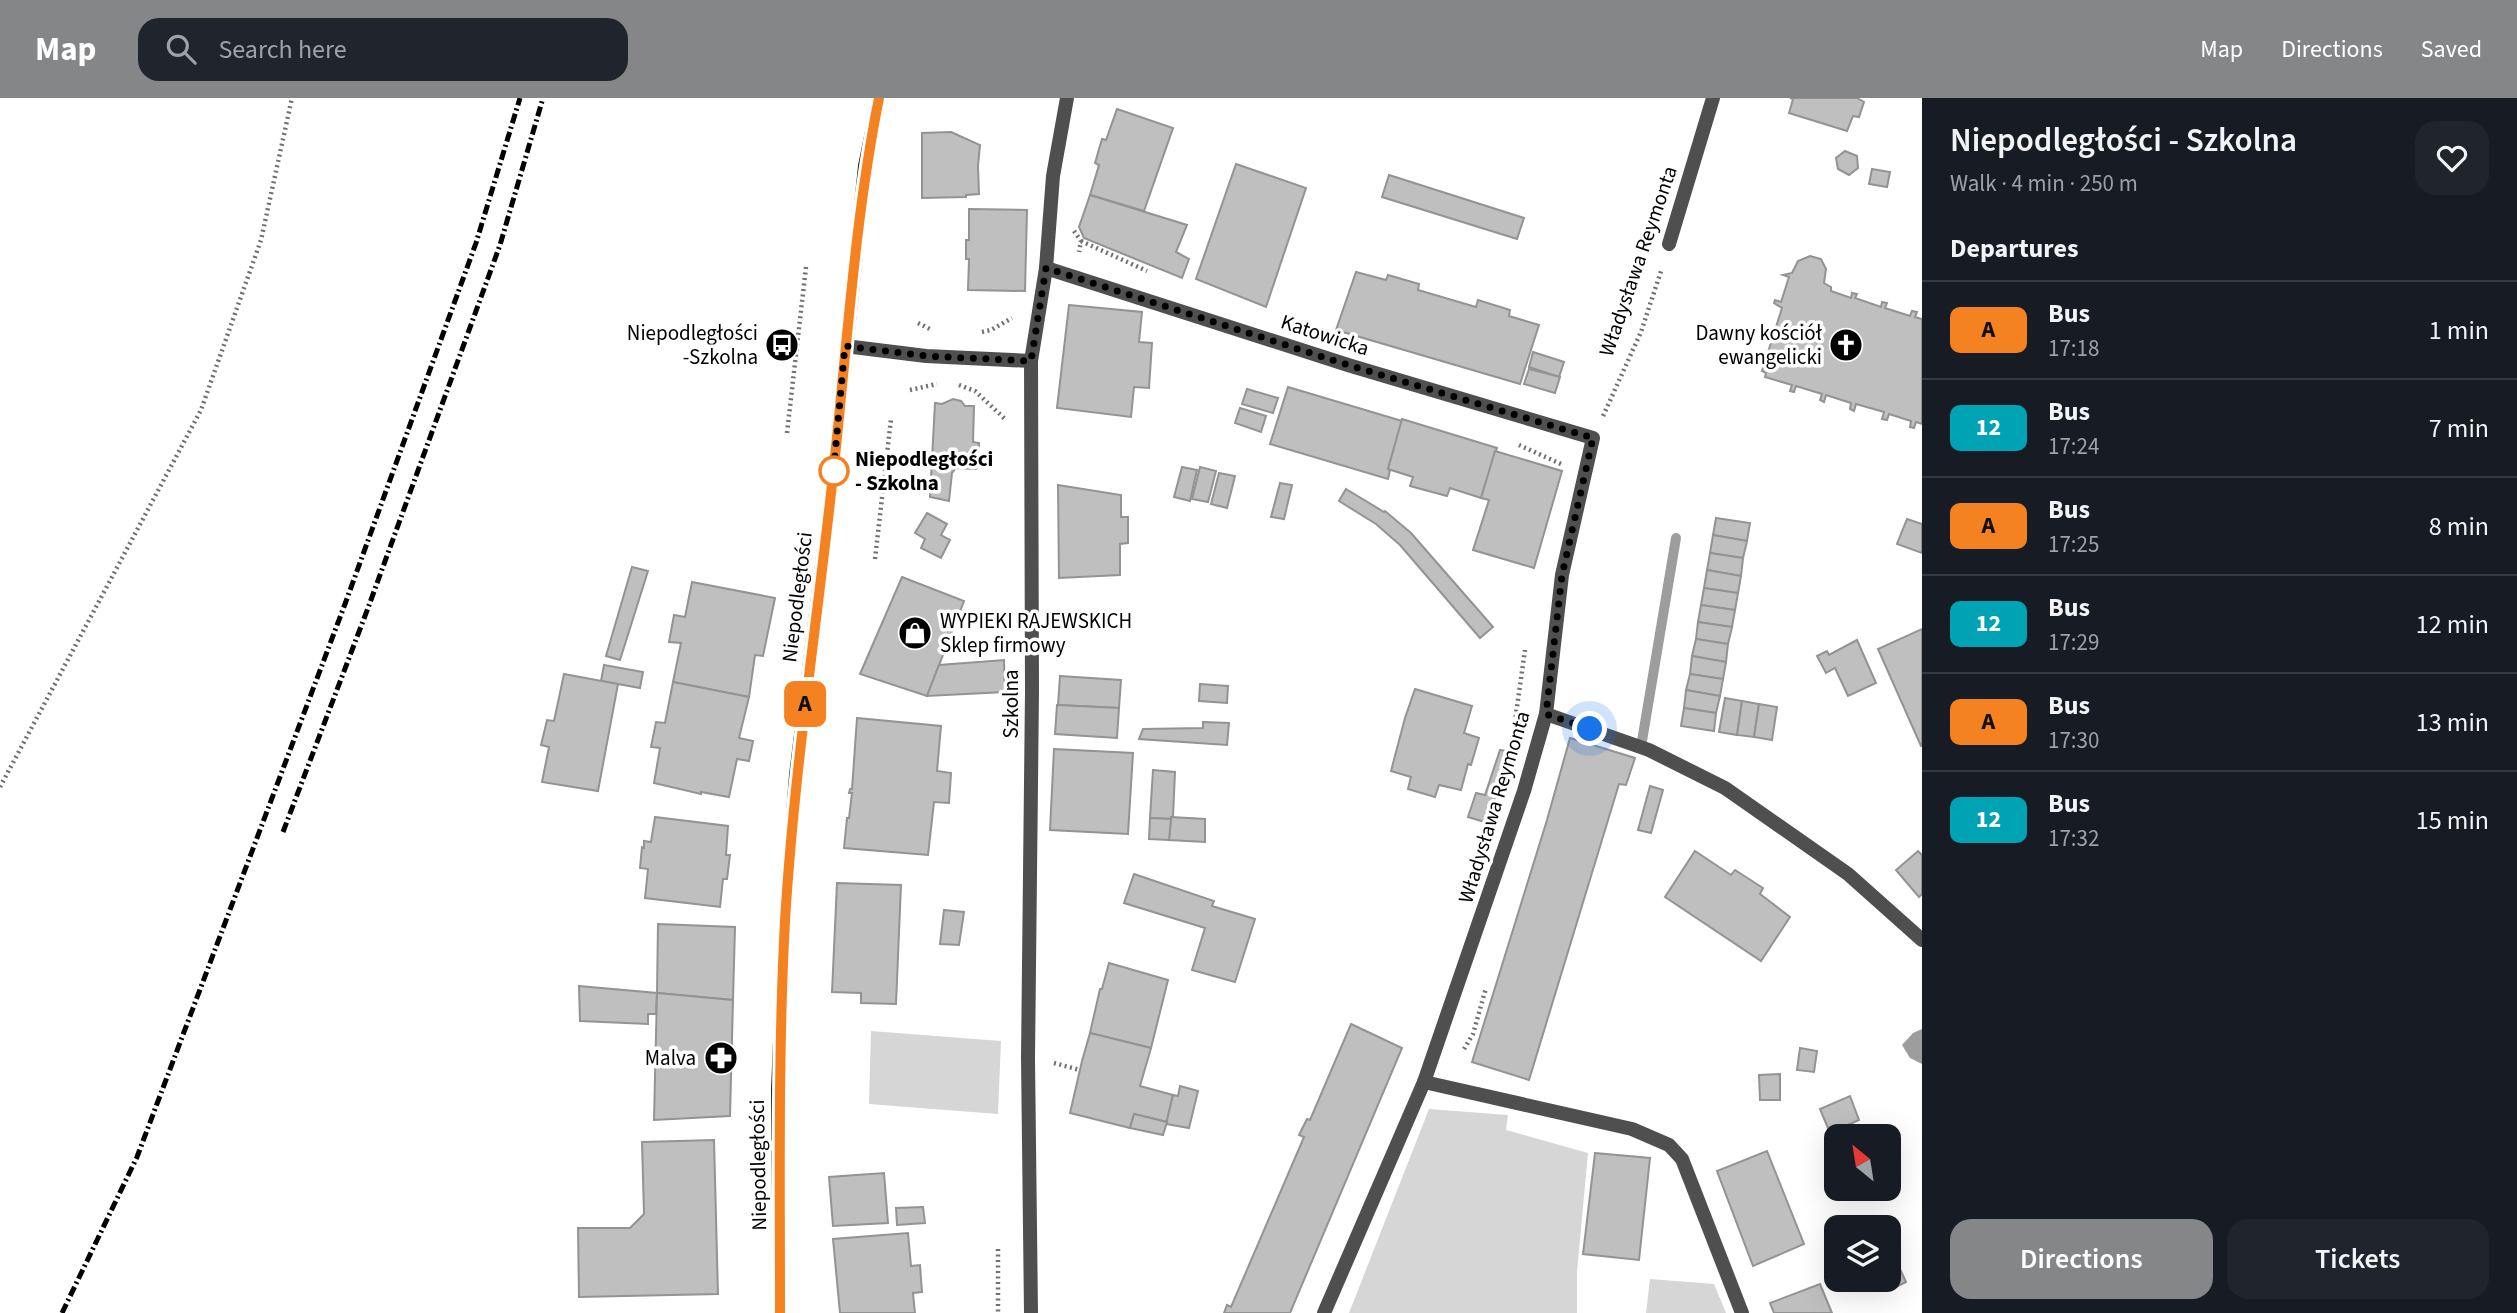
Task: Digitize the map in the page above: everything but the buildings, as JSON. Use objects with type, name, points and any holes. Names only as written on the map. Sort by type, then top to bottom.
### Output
[{"type":"main road","name":"Niepodległości","points":[[780,1313],[778,1090],[785,920],[796,775],[833,476],[865,166],[879,98]]},
{"type":"street","name":"Szkolna","points":[[1031,1313],[1028,1058],[1032,691],[1031,361],[1046,268],[1053,176],[1067,98]]},
{"type":"street","name":"Władysława Reymonta","points":[[1669,244],[1713,98]]},
{"type":"street","name":"Katowicka","points":[[1046,268],[1348,365],[1593,438]]},
{"type":"street","points":[[845,346],[926,356],[1031,361]]},
{"type":"street","name":"Władysława Reymonta","points":[[1324,1313],[1424,1082],[1524,791],[1546,714],[1562,575],[1593,438]]},
{"type":"street","points":[[1546,714],[1649,750],[1725,788],[1848,874],[1922,940]]},
{"type":"street","points":[[1424,1082],[1632,1129],[1669,1145],[1682,1159],[1742,1313]]},
{"type":"path","points":[[0,787],[201,410],[261,240],[292,98]]},
{"type":"path","name":"Władysława Reymonta","points":[[1593,438],[1641,332],[1669,244]]},
{"type":"path","points":[[787,433],[806,267]]},
{"type":"path","points":[[972,334],[991,330],[1014,316]]},
{"type":"path","points":[[918,323],[940,334]]},
{"type":"path","points":[[875,559],[891,419]]},
{"type":"path","points":[[1518,444],[1561,463],[1565,472]]},
{"type":"path","points":[[1513,738],[1526,643]]},
{"type":"path","points":[[1483,997],[1490,1000]]},
{"type":"path","points":[[998,1249],[998,1313]]},
{"type":"shaded area","points":[[1922,1029],[1922,1064],[1910,1058],[1902,1045],[1913,1033]]},
{"type":"shaded area","points":[[871,1031],[1001,1041],[998,1114],[869,1104]]},
{"type":"shaded area","points":[[1429,1109],[1508,1115],[1506,1130],[1588,1153],[1577,1272],[1577,1313],[1349,1313]]},
{"type":"shaded area","points":[[1650,1279],[1714,1284],[1726,1313],[1646,1313]]},
{"type":"waterway","points":[[1641,747],[1676,538]]},
{"type":"railway","points":[[62,1313],[137,1157],[345,604],[476,243],[520,98]]},
{"type":"railway","points":[[283,832],[500,245],[543,98]]},
{"type":"bus line","name":"A","points":[[780,1313],[778,1090],[785,920],[796,775],[833,476],[865,166],[879,98]]},
{"type":"place","name":"Niepodległości -Szkolna","points":[[782,345]]},
{"type":"place","name":"Dawny kościół ewangelicki","points":[[1846,345]]},
{"type":"place","name":"Niepodległości - Szkolna","points":[[834,471]]},
{"type":"place","name":"WYPIEKI RAJEWSKICH Sklep firmowy","points":[[915,633]]},
{"type":"place","name":"Malva","points":[[721,1058]]},
{"type":"route","points":[[834,471],[833,476],[845,346],[926,356],[1031,361],[1046,268],[1348,365],[1593,438],[1562,575],[1546,714],[1590,729]]}]
